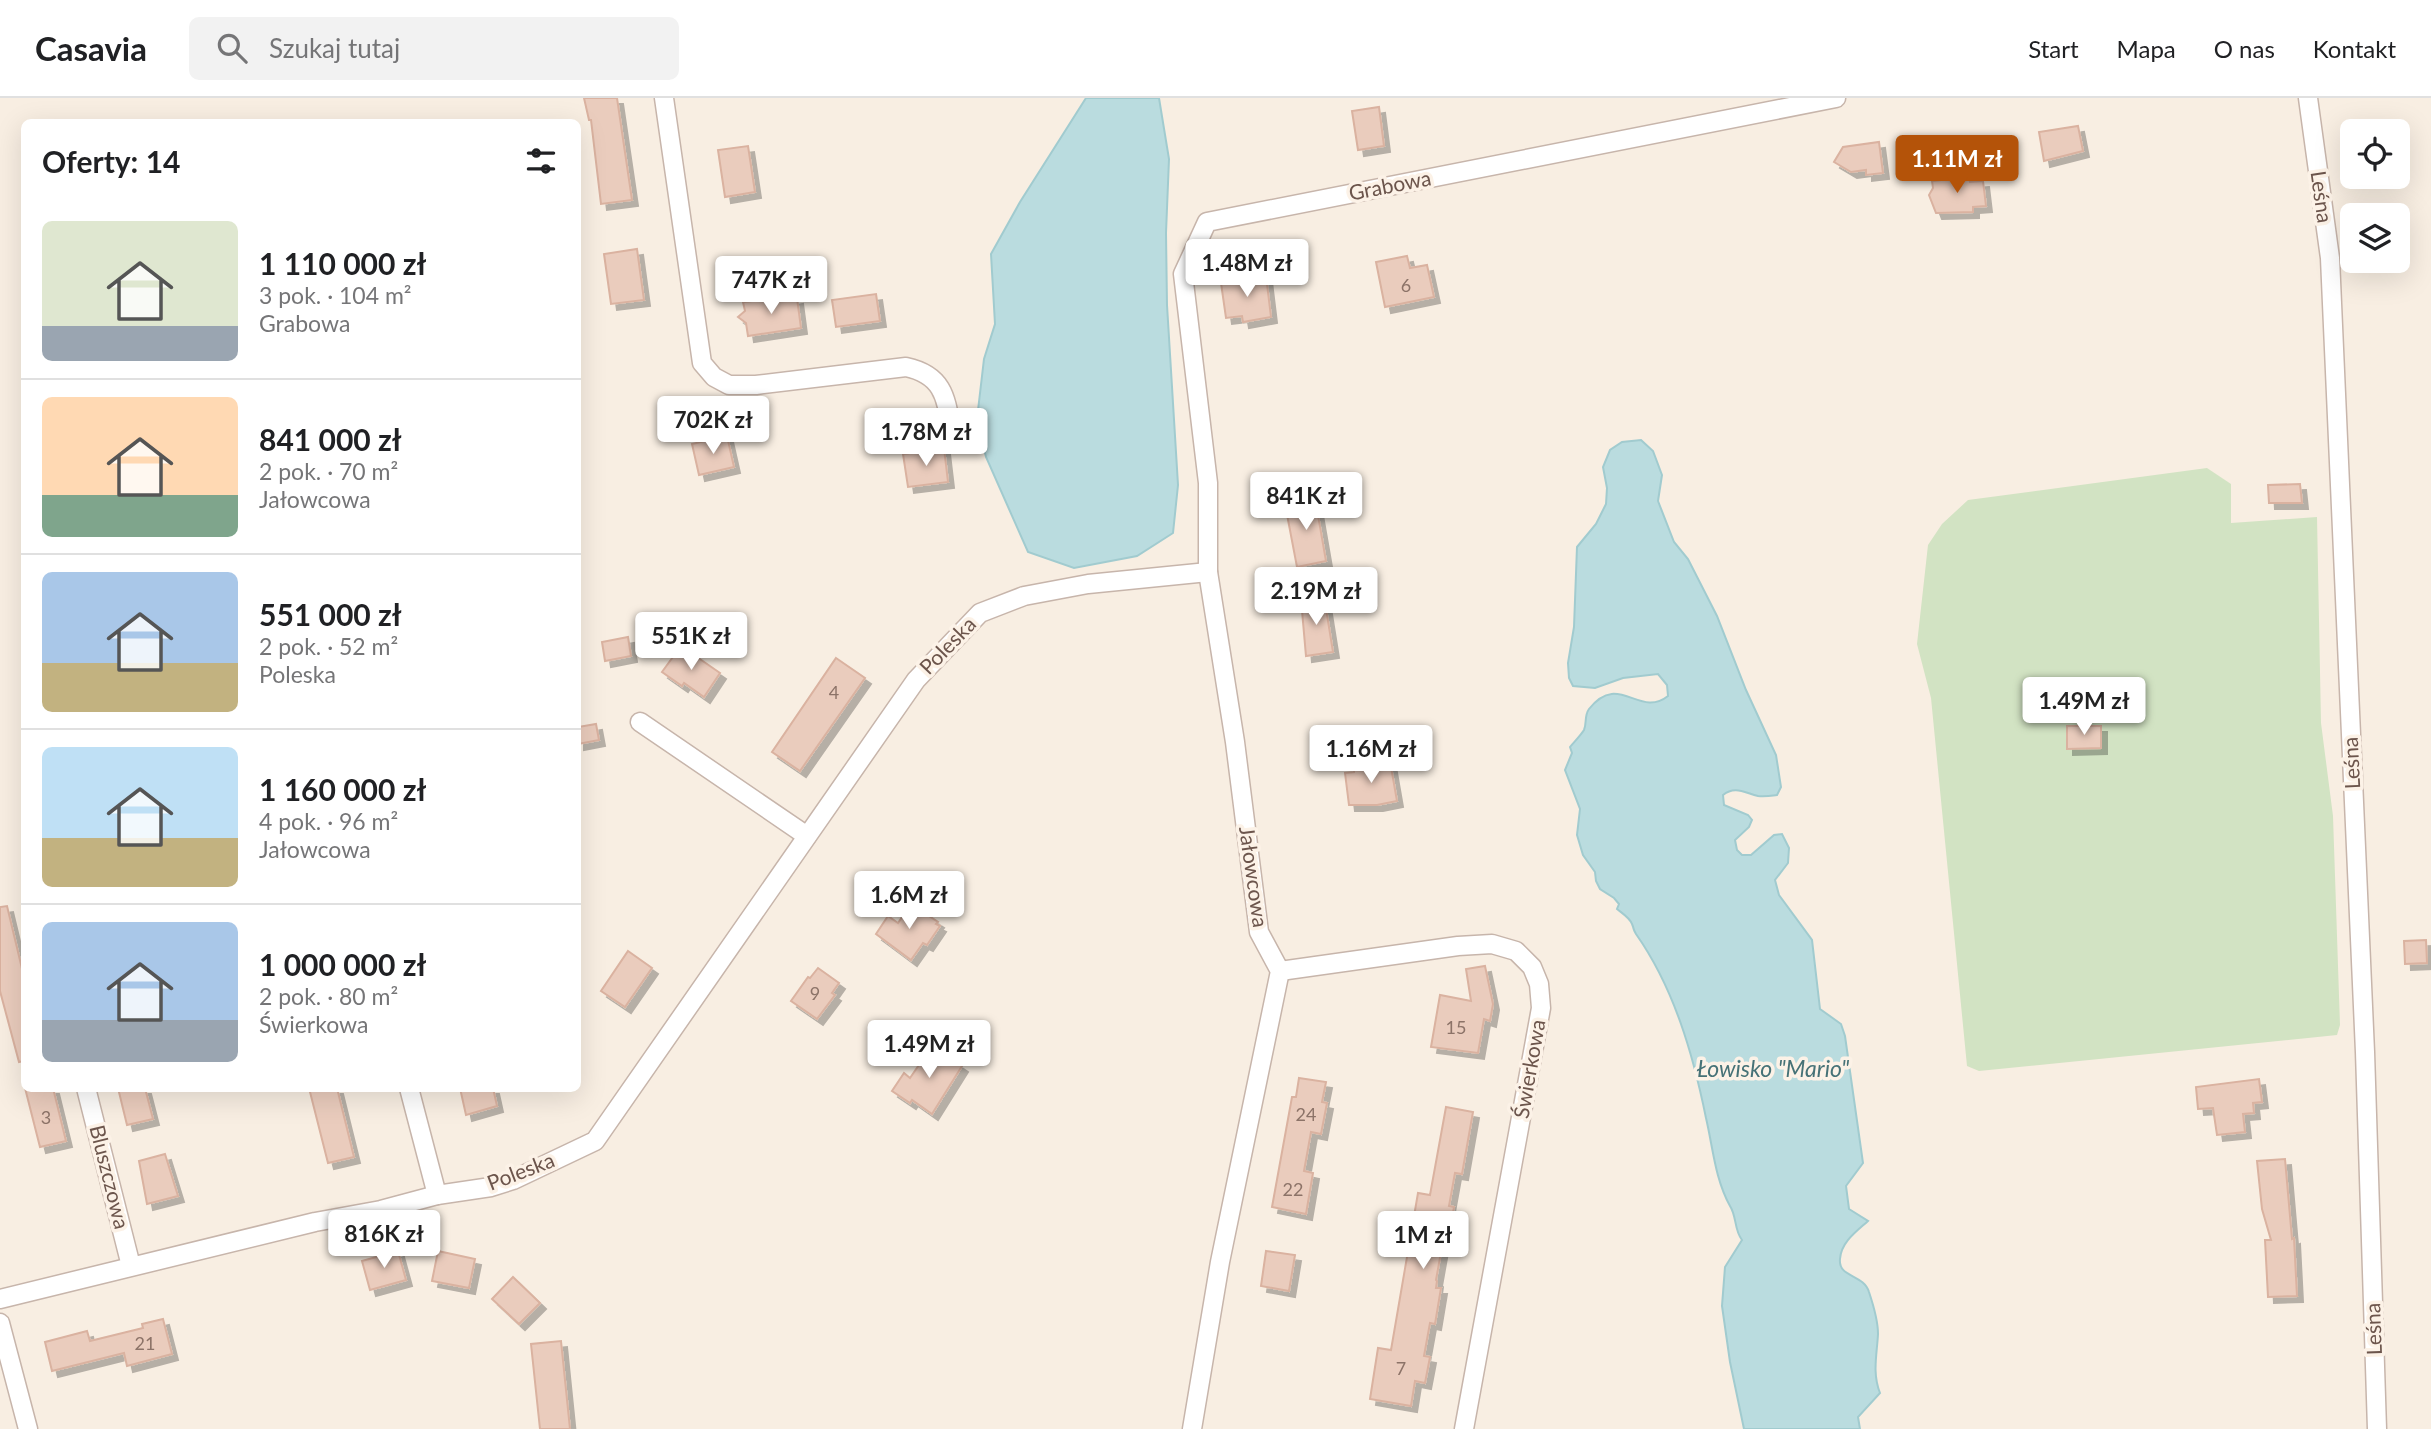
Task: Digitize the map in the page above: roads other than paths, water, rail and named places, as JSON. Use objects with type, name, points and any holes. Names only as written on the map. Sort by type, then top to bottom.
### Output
[{"type":"street","points":[[664,98],[702,363],[714,377],[729,385],[756,385],[906,367],[923,371],[941,390],[953,439]]},
{"type":"street","name":"Grabowa","points":[[1208,483],[1183,274],[1207,222],[1836,98]]},
{"type":"street","name":"Leśna","points":[[2308,98],[2330,258],[2364,1038],[2377,1429]]},
{"type":"street","name":"Jałowcowa","points":[[1208,483],[1208,572],[1235,742],[1259,932],[1280,971]]},
{"type":"street","name":"Poleska","points":[[0,1299],[315,1222],[381,1210],[437,1195],[491,1187],[513,1180],[595,1141],[916,680],[980,613],[1037,593],[1088,584],[1208,572]]},
{"type":"street","points":[[640,722],[807,836]]},
{"type":"street","name":"Świerkowa","points":[[1280,971],[1458,946],[1492,944],[1516,951],[1532,967],[1541,1008],[1464,1429]]},
{"type":"street","points":[[1192,1429],[1220,1262],[1280,971]]},
{"type":"street","name":"Bluszczowa","points":[[87,1092],[131,1266]]},
{"type":"street","points":[[410,1092],[437,1195]]},
{"type":"street","points":[[0,1323],[28,1429]]},
{"type":"water","points":[[1086,98],[1159,98],[1169,159],[1167,305],[1178,485],[1173,533],[1137,556],[1074,568],[1028,552],[986,457],[977,419],[984,359],[995,324],[991,254],[1020,202]]},
{"type":"water","name":"Łowisko \"Mario\"","points":[[1641,440],[1653,451],[1662,475],[1658,501],[1674,542],[1688,559],[1717,616],[1746,690],[1776,755],[1781,787],[1777,795],[1760,796],[1736,790],[1723,795],[1724,805],[1748,815],[1752,820],[1749,827],[1735,840],[1737,850],[1742,855],[1751,855],[1774,835],[1782,834],[1789,848],[1788,863],[1775,880],[1779,895],[1812,940],[1820,1009],[1841,1024],[1845,1036],[1863,1163],[1846,1186],[1849,1209],[1868,1221],[1846,1242],[1840,1265],[1866,1286],[1875,1313],[1878,1334],[1876,1371],[1880,1393],[1858,1417],[1860,1429],[1744,1429],[1722,1306],[1725,1267],[1742,1240],[1718,1174],[1695,1070],[1680,1022],[1661,977],[1631,922],[1617,909],[1619,904],[1600,889],[1595,872],[1583,855],[1577,835],[1580,809],[1565,770],[1572,753],[1570,747],[1584,730],[1589,709],[1600,698],[1610,694],[1648,702],[1658,702],[1668,696],[1667,685],[1658,674],[1623,678],[1595,688],[1573,686],[1569,678],[1577,547],[1596,524],[1606,504],[1607,488],[1603,467],[1610,450],[1622,442]]}]
